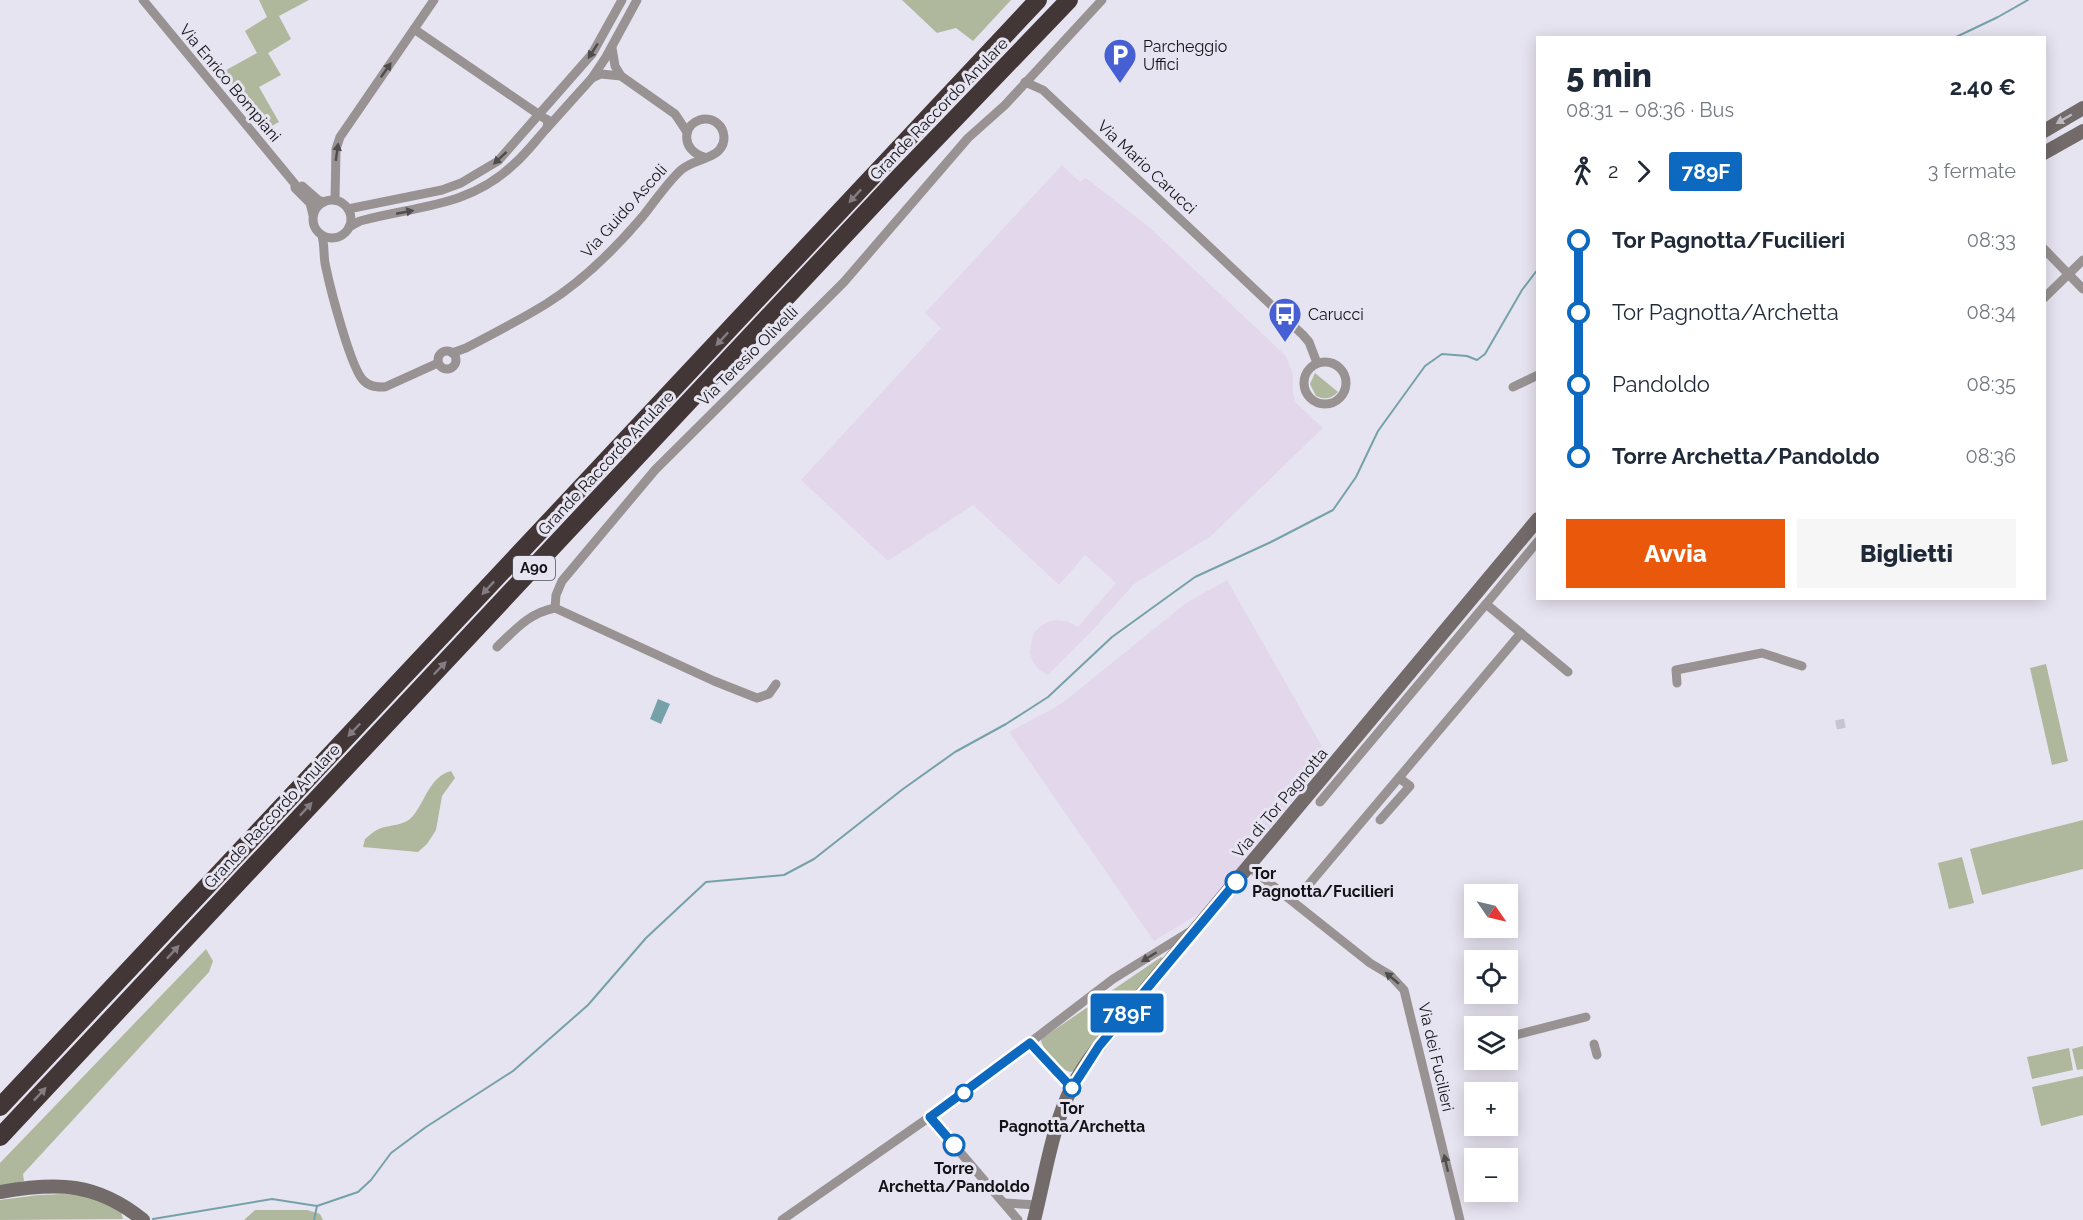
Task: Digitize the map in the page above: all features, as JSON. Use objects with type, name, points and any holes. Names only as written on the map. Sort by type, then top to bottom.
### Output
[{"type":"highway","name":"Grande Raccordo Anulare","points":[[0,1107],[1038,0]]},
{"type":"highway","name":"Grande Raccordo Anulare","points":[[0,1137],[901,175],[1069,0]]},
{"type":"street","name":"Via Enrico Bompiani","points":[[143,0],[295,184],[295,188],[310,203],[313,215]]},
{"type":"street","points":[[335,200],[336,149],[339,137],[434,0]]},
{"type":"street","points":[[348,209],[442,190],[461,183],[498,161],[592,54],[622,0]]},
{"type":"street","points":[[438,363],[386,387],[376,387],[364,381],[352,357],[330,287],[331,251],[349,227],[367,219],[445,203],[477,191],[513,165],[592,78],[612,47],[637,0]]},
{"type":"street","points":[[1025,82],[1102,0]]},
{"type":"street","points":[[414,29],[548,120],[547,128]]},
{"type":"street","points":[[612,47],[613,59],[621,76]]},
{"type":"street","points":[[592,78],[601,74],[621,76],[675,114],[697,120],[704,118],[718,123],[724,136],[719,151],[704,157],[693,152],[688,146],[687,132],[675,114]]},
{"type":"street","name":"Via Mario Carucci","points":[[1025,82],[1043,90],[1304,335],[1317,363]]},
{"type":"street","name":"Via Teresio Olivelli","points":[[555,608],[556,595],[562,581],[655,470],[843,282],[968,138],[1005,105],[1025,82]]},
{"type":"street","points":[[2046,129],[2083,108]]},
{"type":"street","points":[[687,132],[697,120]]},
{"type":"street","points":[[2046,152],[2083,131]]},
{"type":"street","name":"Via Guido Ascoli","points":[[454,355],[547,303],[594,268],[681,170],[687,156],[688,146]]},
{"type":"street","name":"Via Guido Ascoli","points":[[681,170],[704,157]]},
{"type":"street","name":"Via Enrico Bompiani","points":[[295,184],[299,184],[309,194],[324,202]]},
{"type":"street","points":[[329,273],[326,269],[326,246],[322,236],[314,227],[313,215],[324,202],[335,200],[348,209],[351,221],[349,227]]},
{"type":"street","points":[[322,236],[334,238],[340,236]]},
{"type":"street","points":[[2046,251],[2083,289]]},
{"type":"street","points":[[2046,296],[2083,260]]},
{"type":"street","points":[[442,352],[454,355],[454,366],[448,369],[442,368],[438,363],[438,357],[442,352]]},
{"type":"street","points":[[1317,363],[1334,363],[1345,374],[1346,389],[1334,402],[1316,403],[1305,392],[1306,374],[1317,363]]},
{"type":"street","points":[[1513,387],[1536,376]]},
{"type":"street","name":"Via di Tor Pagnotta","points":[[1034,1220],[1061,1114],[1072,1088],[1099,1046],[1536,521]]},
{"type":"street","points":[[1320,802],[1536,543]]},
{"type":"street","points":[[1486,604],[1568,672]]},
{"type":"street","points":[[497,647],[528,618],[541,611],[555,608],[714,681],[757,698],[769,694],[776,684]]},
{"type":"street","points":[[1305,889],[1521,633]]},
{"type":"street","points":[[1677,683],[1676,670],[1762,653],[1802,666]]},
{"type":"street","points":[[1380,820],[1410,786],[1399,778]]},
{"type":"street","name":"Via dei Fucilieri","points":[[1248,866],[1370,963],[1390,975],[1404,990],[1460,1220]]},
{"type":"street","points":[[782,1220],[930,1117],[1113,979],[1199,926]]},
{"type":"street","points":[[1518,1034],[1586,1017]]},
{"type":"street","points":[[1030,1043],[1072,1088]]},
{"type":"street","points":[[1594,1044],[1597,1055]]},
{"type":"street","points":[[930,1117],[1018,1220]]},
{"type":"street","points":[[0,1192],[71,1186],[97,1192],[143,1220]]},
{"type":"street","points":[[1004,1203],[1038,1205]]},
{"type":"shaded area","points":[[1062,165],[1080,182],[1086,178],[1149,227],[1286,356],[1293,375],[1293,394],[1296,403],[1323,428],[1211,536],[1134,584],[1048,675],[1039,670],[1030,653],[1034,633],[1050,621],[1069,622],[1078,627],[1116,583],[1085,555],[1059,585],[973,505],[888,561],[801,480],[941,328],[925,313]]},
{"type":"shaded area","points":[[1227,580],[1328,757],[1203,911],[1154,941],[1009,732],[1061,704],[1186,603]]},
{"type":"green space","points":[[259,0],[309,0],[279,16],[291,39],[268,53],[281,75],[259,87],[279,122],[266,129],[219,74],[257,53],[245,31],[267,17]]},
{"type":"green space","points":[[902,0],[1011,0],[973,41],[956,28],[937,33]]},
{"type":"green space","points":[[1315,373],[1338,392],[1328,398],[1316,396],[1310,384]]},
{"type":"green space","points":[[2046,664],[2068,761],[2052,765],[2030,668]]},
{"type":"green space","points":[[451,771],[455,778],[442,796],[436,830],[427,844],[418,852],[363,847],[365,839],[377,830],[409,820],[438,778]]},
{"type":"green space","points":[[2083,820],[2083,869],[1982,895],[1970,849]]},
{"type":"green space","points":[[1962,857],[1974,903],[1949,909],[1938,863]]},
{"type":"green space","points":[[206,949],[213,961],[209,972],[23,1174],[24,1181],[0,1188],[0,1163]]},
{"type":"green space","points":[[1161,957],[1163,958],[1075,1070],[1071,1072],[1062,1068],[1045,1049],[1041,1040]]},
{"type":"green space","points":[[2083,1046],[2083,1069],[2077,1070],[2072,1049]]},
{"type":"green space","points":[[2069,1048],[2073,1070],[2032,1079],[2027,1057]]},
{"type":"green space","points":[[2083,1076],[2083,1115],[2041,1126],[2032,1087]]},
{"type":"green space","points":[[64,1194],[101,1201],[121,1212],[123,1219],[0,1220],[0,1200]]},
{"type":"green space","points":[[255,1210],[307,1210],[320,1214],[323,1220],[244,1220]]},
{"type":"water","points":[[658,699],[670,704],[661,724],[650,719]]},
{"type":"waterway","points":[[1958,36],[2028,0]]},
{"type":"waterway","points":[[153,1219],[272,1199],[317,1206],[358,1192],[371,1180],[391,1153],[426,1127],[513,1071],[588,1005],[646,938],[706,882],[784,875],[814,859],[903,789],[955,752],[1006,724],[1048,697],[1112,637],[1195,577],[1333,510],[1356,477],[1378,431],[1425,366],[1442,354],[1467,356],[1477,360],[1485,354],[1522,290],[1536,272]]},
{"type":"waterway","points":[[314,1220],[317,1206]]},
{"type":"tunnel","points":[[1836,725],[1846,723]]},
{"type":"bus line","name":"789F","points":[[954,1145],[930,1117],[1030,1043],[1072,1088],[1099,1046],[1236,882]]},
{"type":"place","name":"Parcheggio Uffici","points":[[1120,84]]},
{"type":"place","name":"Carucci","points":[[1285,343]]},
{"type":"place","name":"Tor Pagnotta/Fucilieri","points":[[1236,882]]},
{"type":"place","name":"Tor Pagnotta/Archetta","points":[[1072,1088]]},
{"type":"place","name":"Torre Archetta/Pandoldo","points":[[954,1145]]}]
